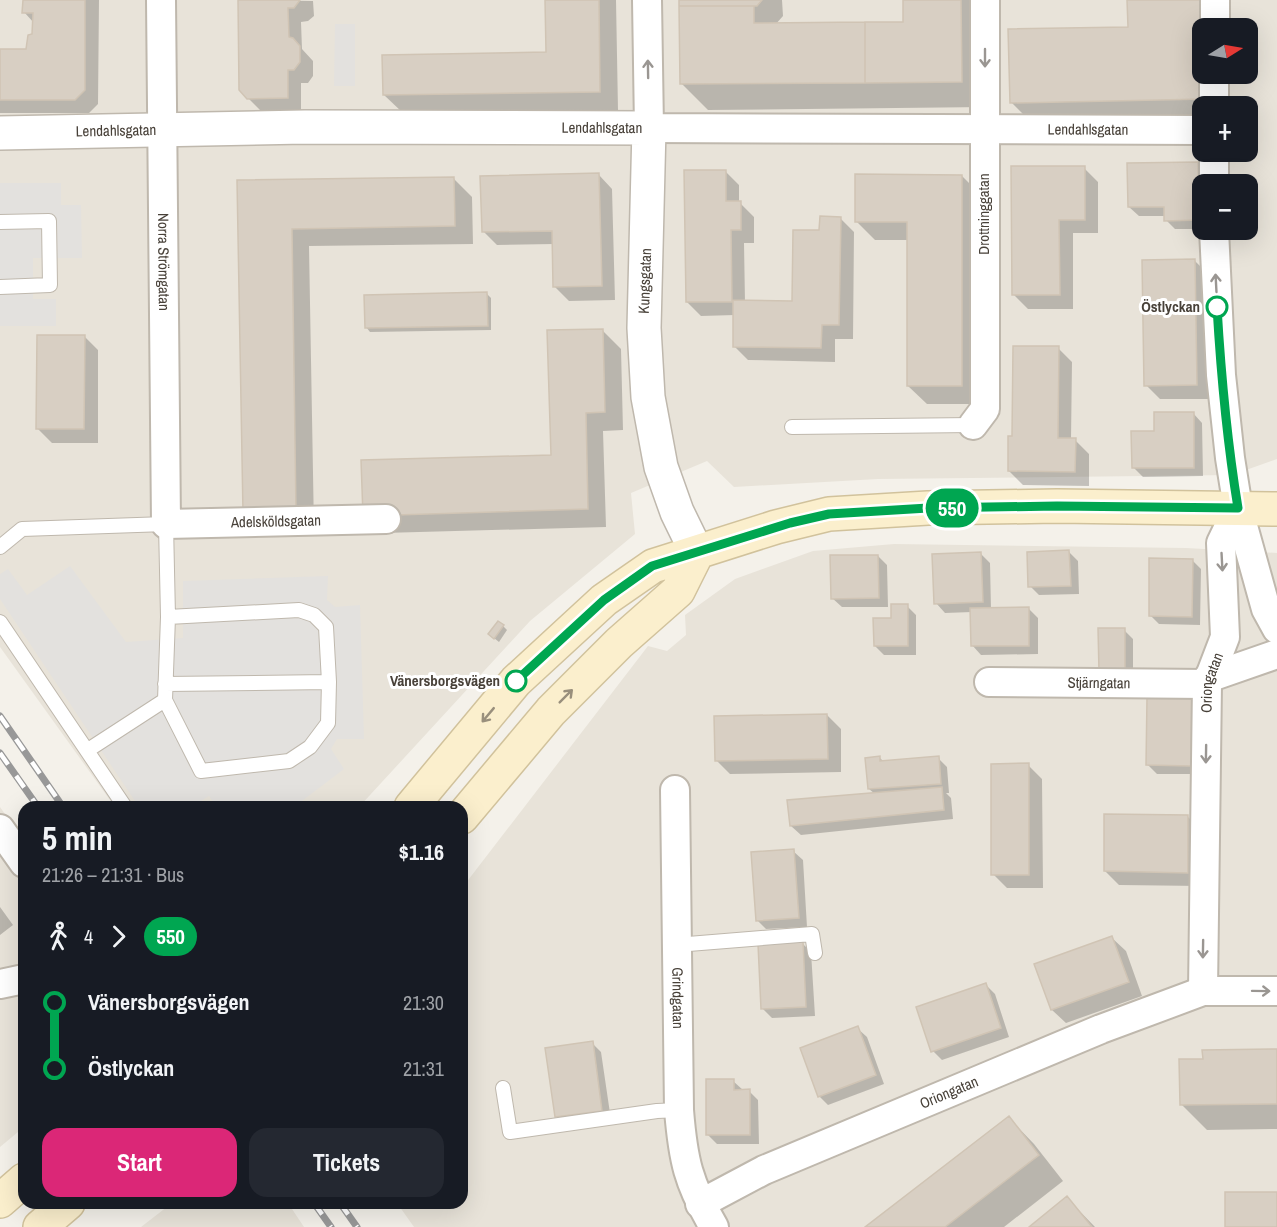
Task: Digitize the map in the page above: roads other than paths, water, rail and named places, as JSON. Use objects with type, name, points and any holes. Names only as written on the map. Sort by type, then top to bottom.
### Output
[{"type":"main road","points":[[416,801],[516,681],[604,600],[652,566],[783,525],[829,514],[928,508],[1057,506],[1277,509]]},
{"type":"main road","points":[[468,810],[551,711],[619,643],[678,591],[697,553]]},
{"type":"main road","points":[[0,1201],[18,1185]]},
{"type":"main road","points":[[40,1227],[61,1209]]},
{"type":"street","name":"Norra Strömgatan","points":[[161,0],[166,524]]},
{"type":"street","name":"Kungsgatan","points":[[647,0],[649,128],[644,328],[648,397],[661,466],[677,512],[697,553]]},
{"type":"street","name":"Drottninggatan","points":[[973,425],[985,409],[985,0]]},
{"type":"street","points":[[1215,0],[1215,18]]},
{"type":"street","name":"Lendahlsgatan","points":[[0,133],[305,127],[1192,130]]},
{"type":"street","points":[[1214,240],[1221,375],[1238,508],[1266,609],[1277,629]]},
{"type":"street","name":"Oriongatan","points":[[1203,991],[1208,681],[1225,637],[1221,543],[1238,508]]},
{"type":"street","name":"Adelsköldsgatan","points":[[166,524],[386,519]]},
{"type":"street","name":"Stjärngatan","points":[[989,682],[1208,681],[1277,654]]},
{"type":"street","name":"Grindgatan","points":[[675,790],[679,1110],[682,1151],[688,1176],[707,1216]]},
{"type":"street","points":[[0,829],[18,854]]},
{"type":"street","points":[[0,984],[18,980]]},
{"type":"street","name":"Oriongatan","points":[[707,1216],[764,1170],[1079,1038],[1203,991],[1277,991]]},
{"type":"lane","points":[[0,222],[49,221],[50,285],[0,287]]},
{"type":"lane","points":[[792,427],[973,425]]},
{"type":"lane","points":[[0,547],[22,529],[166,524],[168,617],[165,700],[201,771],[289,761],[310,747],[328,723],[329,682],[326,627],[314,615],[299,610],[168,617]]},
{"type":"lane","points":[[0,622],[121,801]]},
{"type":"lane","points":[[165,684],[329,682]]},
{"type":"lane","points":[[88,750],[165,700]]},
{"type":"lane","points":[[676,945],[812,934],[814,953]]},
{"type":"lane","points":[[503,1088],[510,1132],[657,1111],[679,1110]]},
{"type":"railway","points":[[0,716],[59,801]]},
{"type":"railway","points":[[0,753],[34,801]]},
{"type":"railway","points":[[318,1209],[331,1227]]},
{"type":"railway","points":[[344,1209],[357,1227]]},
{"type":"place","name":"Östlyckan","points":[[1217,307]]},
{"type":"place","name":"Vänersborgsvägen","points":[[516,681]]}]
